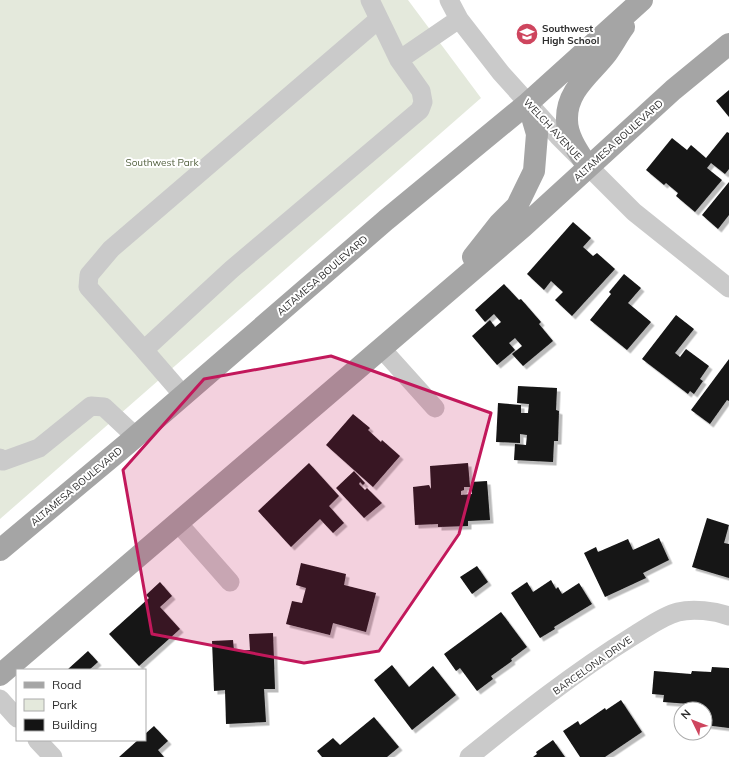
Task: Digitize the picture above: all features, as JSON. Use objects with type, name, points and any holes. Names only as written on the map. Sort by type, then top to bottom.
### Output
[{"type":"main road","name":"ALTAMESA BOULEVARD","points":[[0,550],[184,395],[386,220],[528,103],[640,2]]},
{"type":"main road","points":[[588,167],[572,142],[567,120],[571,99],[582,80],[607,53],[640,2]]},
{"type":"main road","name":"ALTAMESA BOULEVARD","points":[[0,675],[523,227],[673,90],[729,44]]},
{"type":"main road","points":[[443,294],[498,224],[517,206],[534,171],[537,134],[528,103]]},
{"type":"street","points":[[144,350],[232,269],[420,110],[423,102],[421,91],[398,60],[370,0]]},
{"type":"street","name":"WELCH AVENUE","points":[[449,0],[459,19],[501,73],[588,167],[634,212],[729,288]]},
{"type":"street","points":[[184,395],[88,287],[89,275],[112,249],[379,19]]},
{"type":"street","points":[[398,60],[459,19]]},
{"type":"street","points":[[381,348],[435,408]]},
{"type":"street","points":[[1,461],[39,448],[91,406],[104,406],[135,436]]},
{"type":"street","points":[[178,523],[230,582]]},
{"type":"street","name":"BARCELONA DRIVE","points":[[469,757],[607,652],[655,623],[678,612],[702,610],[729,616]]},
{"type":"street","points":[[0,699],[16,717]]},
{"type":"street","points":[[38,741],[53,757]]},
{"type":"highlighted area","points":[[331,356],[491,413],[459,534],[379,651],[304,663],[152,634],[123,470],[204,379]]},
{"type":"green space","name":"Southwest Park","points":[[0,0],[408,0],[481,98],[0,519]]},
{"type":"building","points":[[729,90],[729,117],[716,101]]},
{"type":"building","points":[[727,132],[729,133],[729,169],[725,174],[711,163],[707,168],[722,180],[695,212],[676,196],[678,193],[666,183],[664,185],[646,170],[672,138],[687,150],[691,145],[706,158]]},
{"type":"building","points":[[729,182],[729,215],[718,229],[702,215]]},
{"type":"building","points":[[573,222],[591,238],[583,247],[593,256],[597,253],[615,269],[572,316],[555,300],[563,292],[551,281],[544,290],[527,274]]},
{"type":"building","points":[[624,274],[641,288],[628,303],[651,322],[627,350],[590,320],[611,294],[609,292]]},
{"type":"building","points":[[504,284],[519,300],[521,299],[541,322],[539,324],[553,341],[523,366],[512,354],[522,346],[515,338],[509,343],[515,350],[497,365],[472,336],[490,320],[495,327],[501,322],[494,314],[485,322],[475,310]]},
{"type":"building","points":[[676,315],[694,329],[675,353],[680,357],[686,349],[709,366],[700,379],[703,381],[694,394],[690,391],[688,394],[642,359]]},
{"type":"building","points":[[729,359],[729,401],[727,400],[710,424],[691,410]]},
{"type":"building","points":[[518,386],[557,388],[556,410],[559,411],[558,441],[554,441],[553,462],[514,460],[515,444],[526,445],[527,435],[520,434],[520,443],[496,442],[498,403],[521,405],[521,413],[528,413],[529,404],[517,403]]},
{"type":"building","points":[[353,414],[370,428],[368,430],[381,442],[382,440],[400,456],[373,487],[326,445]]},
{"type":"building","points":[[309,463],[339,496],[329,506],[344,523],[333,533],[320,519],[291,547],[258,511]]},
{"type":"building","points":[[468,463],[470,487],[464,487],[464,490],[461,491],[461,495],[472,494],[471,482],[487,481],[490,520],[468,521],[468,526],[438,527],[438,524],[415,525],[413,487],[429,485],[431,489],[430,466]]},
{"type":"building","points":[[354,471],[365,483],[363,485],[360,482],[359,484],[365,490],[367,488],[382,503],[364,518],[336,488]]},
{"type":"building","points":[[707,518],[729,525],[724,543],[729,544],[729,578],[692,567]]},
{"type":"building","points":[[659,538],[669,560],[643,573],[646,578],[605,597],[584,553],[596,547],[598,552],[628,539],[633,550]]},
{"type":"building","points":[[301,563],[346,574],[344,585],[376,593],[366,632],[333,623],[330,635],[286,624],[292,601],[302,603],[306,588],[296,585]]},
{"type":"building","points":[[477,566],[488,582],[472,594],[460,577]]},
{"type":"building","points":[[551,580],[556,589],[558,587],[562,594],[579,583],[592,604],[554,627],[555,629],[540,638],[511,593],[527,582],[533,592]]},
{"type":"building","points":[[160,582],[172,596],[160,607],[180,629],[139,666],[109,634],[149,598],[146,595]]},
{"type":"building","points":[[501,612],[527,647],[511,659],[512,661],[491,676],[493,679],[477,691],[460,668],[456,671],[444,654]]},
{"type":"building","points":[[273,633],[275,689],[264,689],[266,722],[226,724],[225,690],[214,691],[212,641],[233,640],[234,651],[250,650],[249,634]]},
{"type":"building","points":[[88,651],[98,662],[90,669],[68,669]]},
{"type":"building","points":[[392,665],[409,687],[433,666],[456,695],[412,730],[374,680]]},
{"type":"building","points":[[712,667],[729,668],[729,728],[713,726],[713,701],[663,702],[664,695],[652,694],[654,671],[691,674],[692,671],[711,672]]},
{"type":"building","points":[[621,700],[642,732],[605,757],[580,757],[563,731],[578,721],[580,725],[605,708],[606,710]]},
{"type":"building","points":[[374,717],[399,747],[387,757],[322,757],[317,751],[333,738],[340,745]]},
{"type":"building","points":[[154,726],[168,741],[158,750],[164,757],[119,757],[137,741],[146,741],[146,733]]},
{"type":"building","points":[[553,740],[565,757],[533,757],[537,754],[536,752]]},
{"type":"place","name":"Southwest High School","points":[[527,34]]}]
